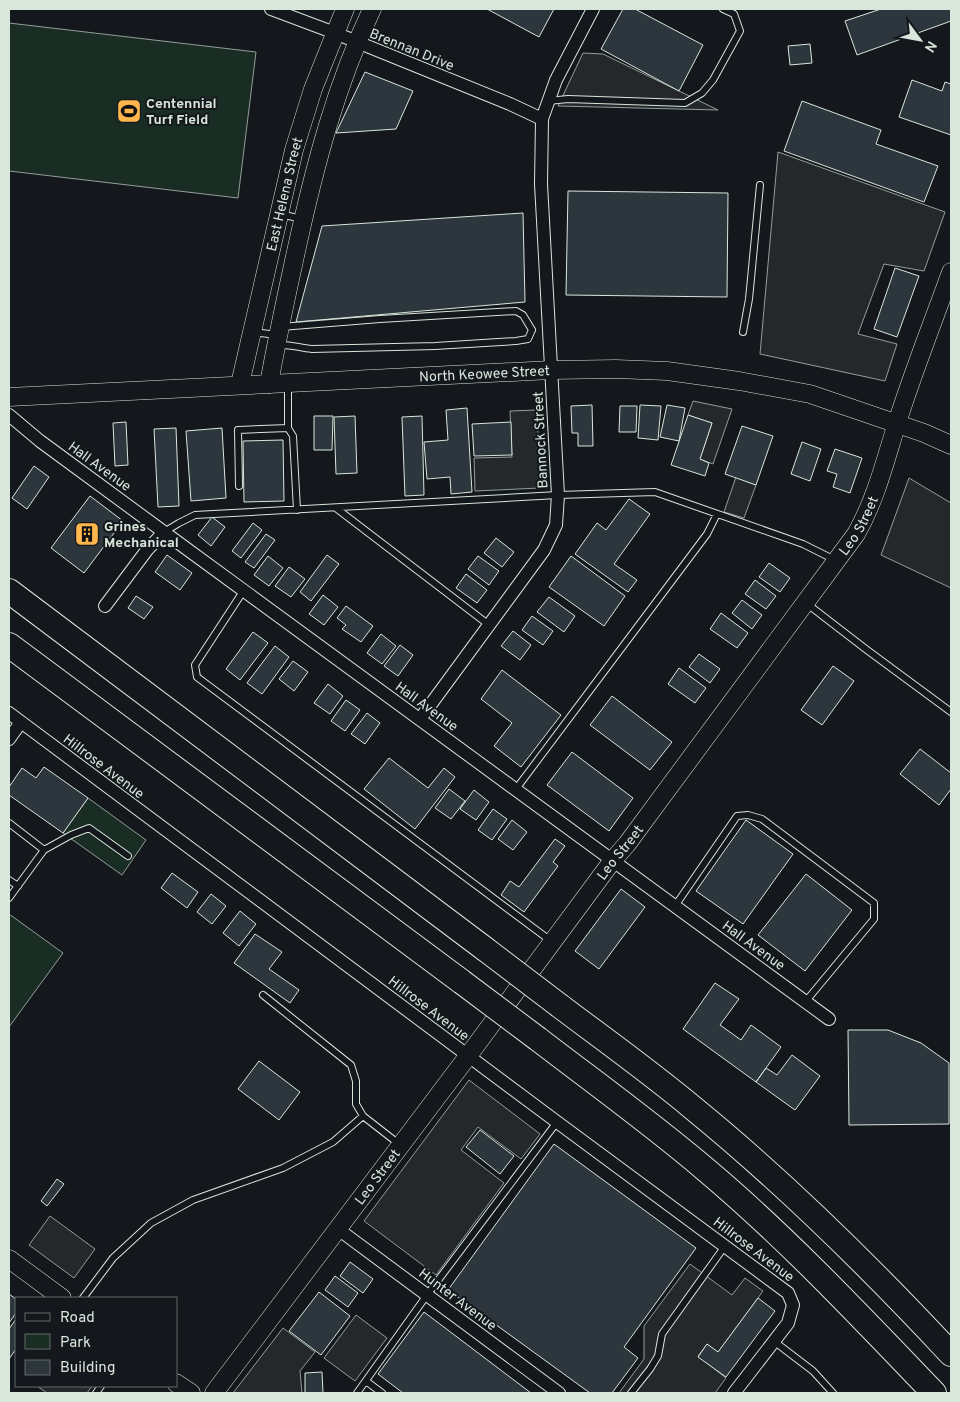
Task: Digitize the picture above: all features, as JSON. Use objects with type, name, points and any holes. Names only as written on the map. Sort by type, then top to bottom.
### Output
[{"type":"highway","points":[[9,591],[694,1108],[828,1227],[895,1294],[951,1354]]},
{"type":"highway","points":[[9,645],[538,1039],[705,1169],[780,1238],[934,1393]]},
{"type":"street","name":"Brennan Drive","points":[[271,9],[510,104],[542,119]]},
{"type":"street","name":"East Helena Street","points":[[240,384],[294,150],[313,90],[346,9]]},
{"type":"street","name":"East Helena Street","points":[[269,384],[303,220],[324,138],[334,104],[357,42],[372,9]]},
{"type":"street","name":"Bannock Street","points":[[420,719],[544,550],[552,537],[557,518],[558,496],[541,184],[542,119],[556,80],[593,9]]},
{"type":"street","name":"Leo Street","points":[[214,1393],[613,860],[627,844],[856,534],[865,519],[884,469],[897,423],[951,272]]},
{"type":"street","name":"North Keowee Street","points":[[9,396],[551,370],[616,369],[667,371],[724,378],[810,394],[897,423],[951,445]]},
{"type":"street","name":"Hall Avenue","points":[[9,416],[164,532],[829,1018]]},
{"type":"street","points":[[105,606],[147,550],[164,532]]},
{"type":"street","name":"Hillrose Avenue","points":[[9,713],[788,1293],[793,1306],[788,1323],[734,1393]]},
{"type":"street","points":[[9,739],[21,722]]},
{"type":"street","name":"Hunter Avenue","points":[[338,1229],[559,1393]]},
{"type":"street","points":[[9,1259],[61,1297]]},
{"type":"street","points":[[178,1384],[190,1393]]},
{"type":"lane","points":[[547,101],[568,99],[685,103],[702,93],[713,80],[740,31],[734,14],[722,9]]},
{"type":"lane","points":[[743,332],[749,299],[760,185]]},
{"type":"lane","points":[[279,214],[303,220]]},
{"type":"lane","points":[[253,332],[278,336],[380,319],[516,311],[523,315],[532,330]]},
{"type":"lane","points":[[532,330],[549,331]]},
{"type":"lane","points":[[278,336],[299,348],[320,349],[516,341],[528,339],[532,330]]},
{"type":"lane","points":[[288,383],[288,428],[293,436],[296,510]]},
{"type":"lane","points":[[239,486],[238,430],[288,428]]},
{"type":"lane","points":[[164,532],[195,515],[655,492],[803,544],[837,561]]},
{"type":"lane","points":[[336,508],[489,625]]},
{"type":"lane","points":[[516,789],[707,534],[717,514]]},
{"type":"lane","points":[[244,590],[195,665],[197,677],[552,942]]},
{"type":"lane","points":[[806,603],[951,712]]},
{"type":"lane","points":[[675,906],[737,816],[748,815],[762,819],[874,903],[874,919],[806,1001]]},
{"type":"lane","points":[[9,823],[44,850]]},
{"type":"lane","points":[[9,898],[44,850],[88,828],[128,856]]},
{"type":"lane","points":[[9,880],[18,886]]},
{"type":"lane","points":[[263,996],[352,1065],[356,1081],[356,1104],[363,1116],[400,1145]]},
{"type":"lane","points":[[84,1297],[114,1258],[151,1223],[192,1200],[283,1168],[333,1142],[363,1116]]},
{"type":"lane","points":[[357,1393],[427,1295],[557,1122]]},
{"type":"lane","points":[[631,1393],[658,1356],[662,1334],[725,1246]]},
{"type":"lane","points":[[775,1342],[813,1371],[833,1393]]},
{"type":"lane","points":[[366,1381],[382,1393]]},
{"type":"green space","name":"Centennial Turf Field","points":[[9,23],[256,52],[238,198],[9,171]]},
{"type":"green space","points":[[88,798],[146,840],[122,875],[63,833]]},
{"type":"green space","points":[[9,914],[63,953],[9,1027]]},
{"type":"shaded area","points":[[583,53],[603,54],[718,110],[558,106]]},
{"type":"shaded area","points":[[778,152],[945,212],[924,271],[884,264],[858,334],[897,344],[885,381],[760,354]]},
{"type":"shaded area","points":[[693,401],[732,409],[713,464],[700,459],[712,423],[688,415]]},
{"type":"shaded area","points":[[537,410],[540,488],[475,491],[474,458],[512,457],[510,411]]},
{"type":"shaded area","points":[[736,477],[756,485],[744,518],[724,512]]},
{"type":"shaded area","points":[[909,478],[951,503],[951,588],[881,555]]},
{"type":"shaded area","points":[[469,1080],[540,1134],[521,1159],[478,1127],[461,1150],[504,1183],[436,1275],[364,1221]]},
{"type":"shaded area","points":[[50,1216],[95,1249],[74,1278],[29,1245]]},
{"type":"shaded area","points":[[690,1264],[732,1295],[745,1278],[763,1291],[718,1352],[707,1344],[698,1356],[726,1378],[715,1393],[619,1393],[644,1359],[644,1326]]},
{"type":"shaded area","points":[[356,1315],[387,1338],[355,1381],[324,1358]]},
{"type":"shaded area","points":[[283,1328],[315,1352],[300,1371],[302,1393],[233,1393]]},
{"type":"shaded area","points":[[38,1387],[91,1387],[87,1393],[47,1393]]},
{"type":"building","points":[[487,9],[554,9],[539,37]]},
{"type":"building","points":[[623,9],[635,9],[703,45],[679,91],[601,49]]},
{"type":"building","points":[[881,9],[951,9],[951,21],[857,55],[845,21]]},
{"type":"building","points":[[810,44],[812,63],[790,65],[788,46]]},
{"type":"building","points":[[365,72],[413,91],[396,129],[336,133]]},
{"type":"building","points":[[912,80],[942,91],[945,82],[951,84],[951,135],[899,117]]},
{"type":"building","points":[[802,101],[881,130],[876,144],[938,166],[924,202],[784,151]]},
{"type":"building","points":[[568,191],[728,193],[727,297],[566,295]]},
{"type":"building","points":[[523,213],[525,302],[296,322],[322,226]]},
{"type":"building","points":[[895,268],[919,276],[897,337],[874,329]]},
{"type":"building","points":[[592,405],[593,446],[578,446],[578,433],[572,433],[571,406]]},
{"type":"building","points":[[640,405],[661,406],[658,440],[638,438]]},
{"type":"building","points":[[667,405],[685,408],[679,441],[660,437]]},
{"type":"building","points":[[620,406],[637,406],[636,432],[619,432]]},
{"type":"building","points":[[467,408],[472,492],[451,494],[450,477],[427,479],[424,442],[448,440],[446,410]]},
{"type":"building","points":[[688,415],[712,423],[700,459],[709,463],[705,476],[671,465]]},
{"type":"building","points":[[314,416],[333,416],[332,450],[314,450]]},
{"type":"building","points":[[355,416],[357,473],[336,474],[334,417]]},
{"type":"building","points":[[422,416],[424,495],[405,496],[402,417]]},
{"type":"building","points":[[126,422],[128,465],[115,466],[113,423]]},
{"type":"building","points":[[511,422],[512,455],[474,456],[472,424]]},
{"type":"building","points":[[742,426],[773,436],[756,485],[725,474]]},
{"type":"building","points":[[176,428],[179,506],[158,507],[154,429]]},
{"type":"building","points":[[222,428],[226,498],[191,501],[186,431]]},
{"type":"building","points":[[283,440],[284,501],[244,502],[243,441]]},
{"type":"building","points":[[802,442],[821,449],[810,481],[791,474]]},
{"type":"building","points":[[835,449],[862,458],[850,493],[833,487],[837,474],[827,471]]},
{"type":"building","points":[[34,466],[49,477],[27,509],[12,498]]},
{"type":"building","name":"Grines Mechanical","points":[[90,496],[123,521],[84,573],[51,548]]},
{"type":"building","points":[[629,499],[650,514],[614,564],[637,580],[628,592],[575,554],[597,523],[606,530]]},
{"type":"building","points":[[212,517],[225,527],[211,546],[198,535]]},
{"type":"building","points":[[253,523],[262,530],[241,558],[232,551]]},
{"type":"building","points":[[266,534],[275,540],[254,568],[245,562]]},
{"type":"building","points":[[496,538],[514,552],[502,567],[484,553]]},
{"type":"building","points":[[167,555],[192,573],[180,590],[155,572]]},
{"type":"building","points":[[327,555],[339,564],[311,601],[300,592]]},
{"type":"building","points":[[268,556],[283,568],[269,586],[254,575]]},
{"type":"building","points":[[478,556],[499,571],[489,585],[468,569]]},
{"type":"building","points":[[571,556],[625,596],[604,626],[549,587]]},
{"type":"building","points":[[769,563],[790,578],[780,592],[759,577]]},
{"type":"building","points":[[289,567],[305,579],[291,597],[275,586]]},
{"type":"building","points":[[466,574],[487,590],[477,603],[456,588]]},
{"type":"building","points":[[755,580],[776,596],[766,609],[745,594]]},
{"type":"building","points":[[323,595],[338,607],[324,625],[309,614]]},
{"type":"building","points":[[136,596],[153,607],[144,619],[128,608]]},
{"type":"building","points":[[549,597],[575,616],[564,632],[537,612]]},
{"type":"building","points":[[742,600],[762,615],[752,629],[732,613]]},
{"type":"building","points":[[346,606],[373,626],[361,642],[342,629],[346,625],[337,618]]},
{"type":"building","points":[[721,613],[748,633],[737,648],[710,629]]},
{"type":"building","points":[[532,616],[553,631],[543,645],[522,630]]},
{"type":"building","points":[[513,631],[531,645],[520,660],[501,646]]},
{"type":"building","points":[[253,632],[268,643],[240,680],[226,669]]},
{"type":"building","points":[[381,634],[396,646],[382,664],[367,653]]},
{"type":"building","points":[[400,645],[413,655],[398,676],[384,666]]},
{"type":"building","points":[[275,646],[289,657],[262,694],[247,683]]},
{"type":"building","points":[[699,654],[720,669],[710,683],[689,667]]},
{"type":"building","points":[[293,661],[308,672],[294,691],[279,679]]},
{"type":"building","points":[[833,666],[854,681],[822,725],[801,710]]},
{"type":"building","points":[[679,668],[706,688],[695,703],[668,684]]},
{"type":"building","points":[[502,670],[561,715],[521,767],[494,746],[512,723],[481,699]]},
{"type":"building","points":[[328,684],[343,696],[330,714],[314,703]]},
{"type":"building","points":[[612,696],[672,742],[650,770],[590,725]]},
{"type":"building","points":[[346,700],[360,710],[345,731],[331,721]]},
{"type":"building","points":[[367,713],[380,723],[365,744],[351,734]]},
{"type":"building","points":[[920,749],[951,773],[951,789],[939,805],[900,774]]},
{"type":"building","points":[[572,752],[633,798],[609,831],[547,785]]},
{"type":"building","points":[[389,758],[428,788],[444,768],[455,777],[415,829],[364,789]]},
{"type":"building","points":[[44,767],[88,798],[63,833],[9,795],[9,787],[22,768],[36,778]]},
{"type":"building","points":[[449,789],[465,801],[451,819],[435,808]]},
{"type":"building","points":[[474,790],[489,802],[476,820],[460,809]]},
{"type":"building","points":[[493,809],[507,819],[492,840],[478,830]]},
{"type":"building","points":[[512,820],[527,832],[513,850],[498,839]]},
{"type":"building","points":[[746,820],[793,854],[743,924],[696,891]]},
{"type":"building","points":[[555,839],[565,846],[553,862],[558,866],[524,912],[501,895],[510,881],[519,887]]},
{"type":"building","points":[[172,873],[198,892],[187,908],[161,888]]},
{"type":"building","points":[[806,874],[852,910],[805,971],[758,935]]},
{"type":"building","points":[[621,889],[645,907],[599,969],[575,951]]},
{"type":"building","points":[[211,894],[226,906],[212,924],[197,912]]},
{"type":"building","points":[[240,911],[256,924],[239,946],[223,933]]},
{"type":"building","points":[[255,934],[282,952],[269,969],[299,990],[290,1003],[234,963]]},
{"type":"building","points":[[715,983],[739,999],[720,1025],[741,1040],[751,1025],[781,1047],[756,1082],[683,1029]]},
{"type":"building","points":[[848,1030],[888,1030],[921,1043],[949,1063],[949,1124],[849,1125]]},
{"type":"building","points":[[792,1055],[820,1076],[795,1110],[756,1082],[766,1068],[777,1075]]},
{"type":"building","points":[[259,1061],[300,1092],[279,1120],[238,1089]]},
{"type":"building","points":[[480,1130],[514,1156],[500,1174],[466,1147]]},
{"type":"building","points":[[554,1144],[696,1248],[624,1347],[638,1358],[612,1393],[590,1393],[448,1290]]},
{"type":"building","points":[[57,1179],[64,1184],[47,1206],[41,1201]]},
{"type":"building","points":[[350,1262],[373,1279],[363,1293],[340,1276]]},
{"type":"building","points":[[335,1276],[358,1293],[348,1307],[325,1290]]},
{"type":"building","points":[[319,1292],[350,1316],[321,1355],[289,1331]]},
{"type":"building","points":[[9,1294],[15,1298],[15,1314],[9,1323]]},
{"type":"building","points":[[758,1298],[775,1311],[726,1377],[698,1357],[707,1344],[718,1352]]},
{"type":"building","points":[[424,1312],[531,1393],[403,1393],[378,1374]]},
{"type":"building","points":[[15,1320],[15,1350],[9,1359],[9,1329]]},
{"type":"building","points":[[322,1372],[323,1393],[305,1393],[305,1373]]},
{"type":"place","name":"Centennial Turf Field","points":[[129,111]]},
{"type":"place","name":"Grines Mechanical","points":[[87,534]]}]
